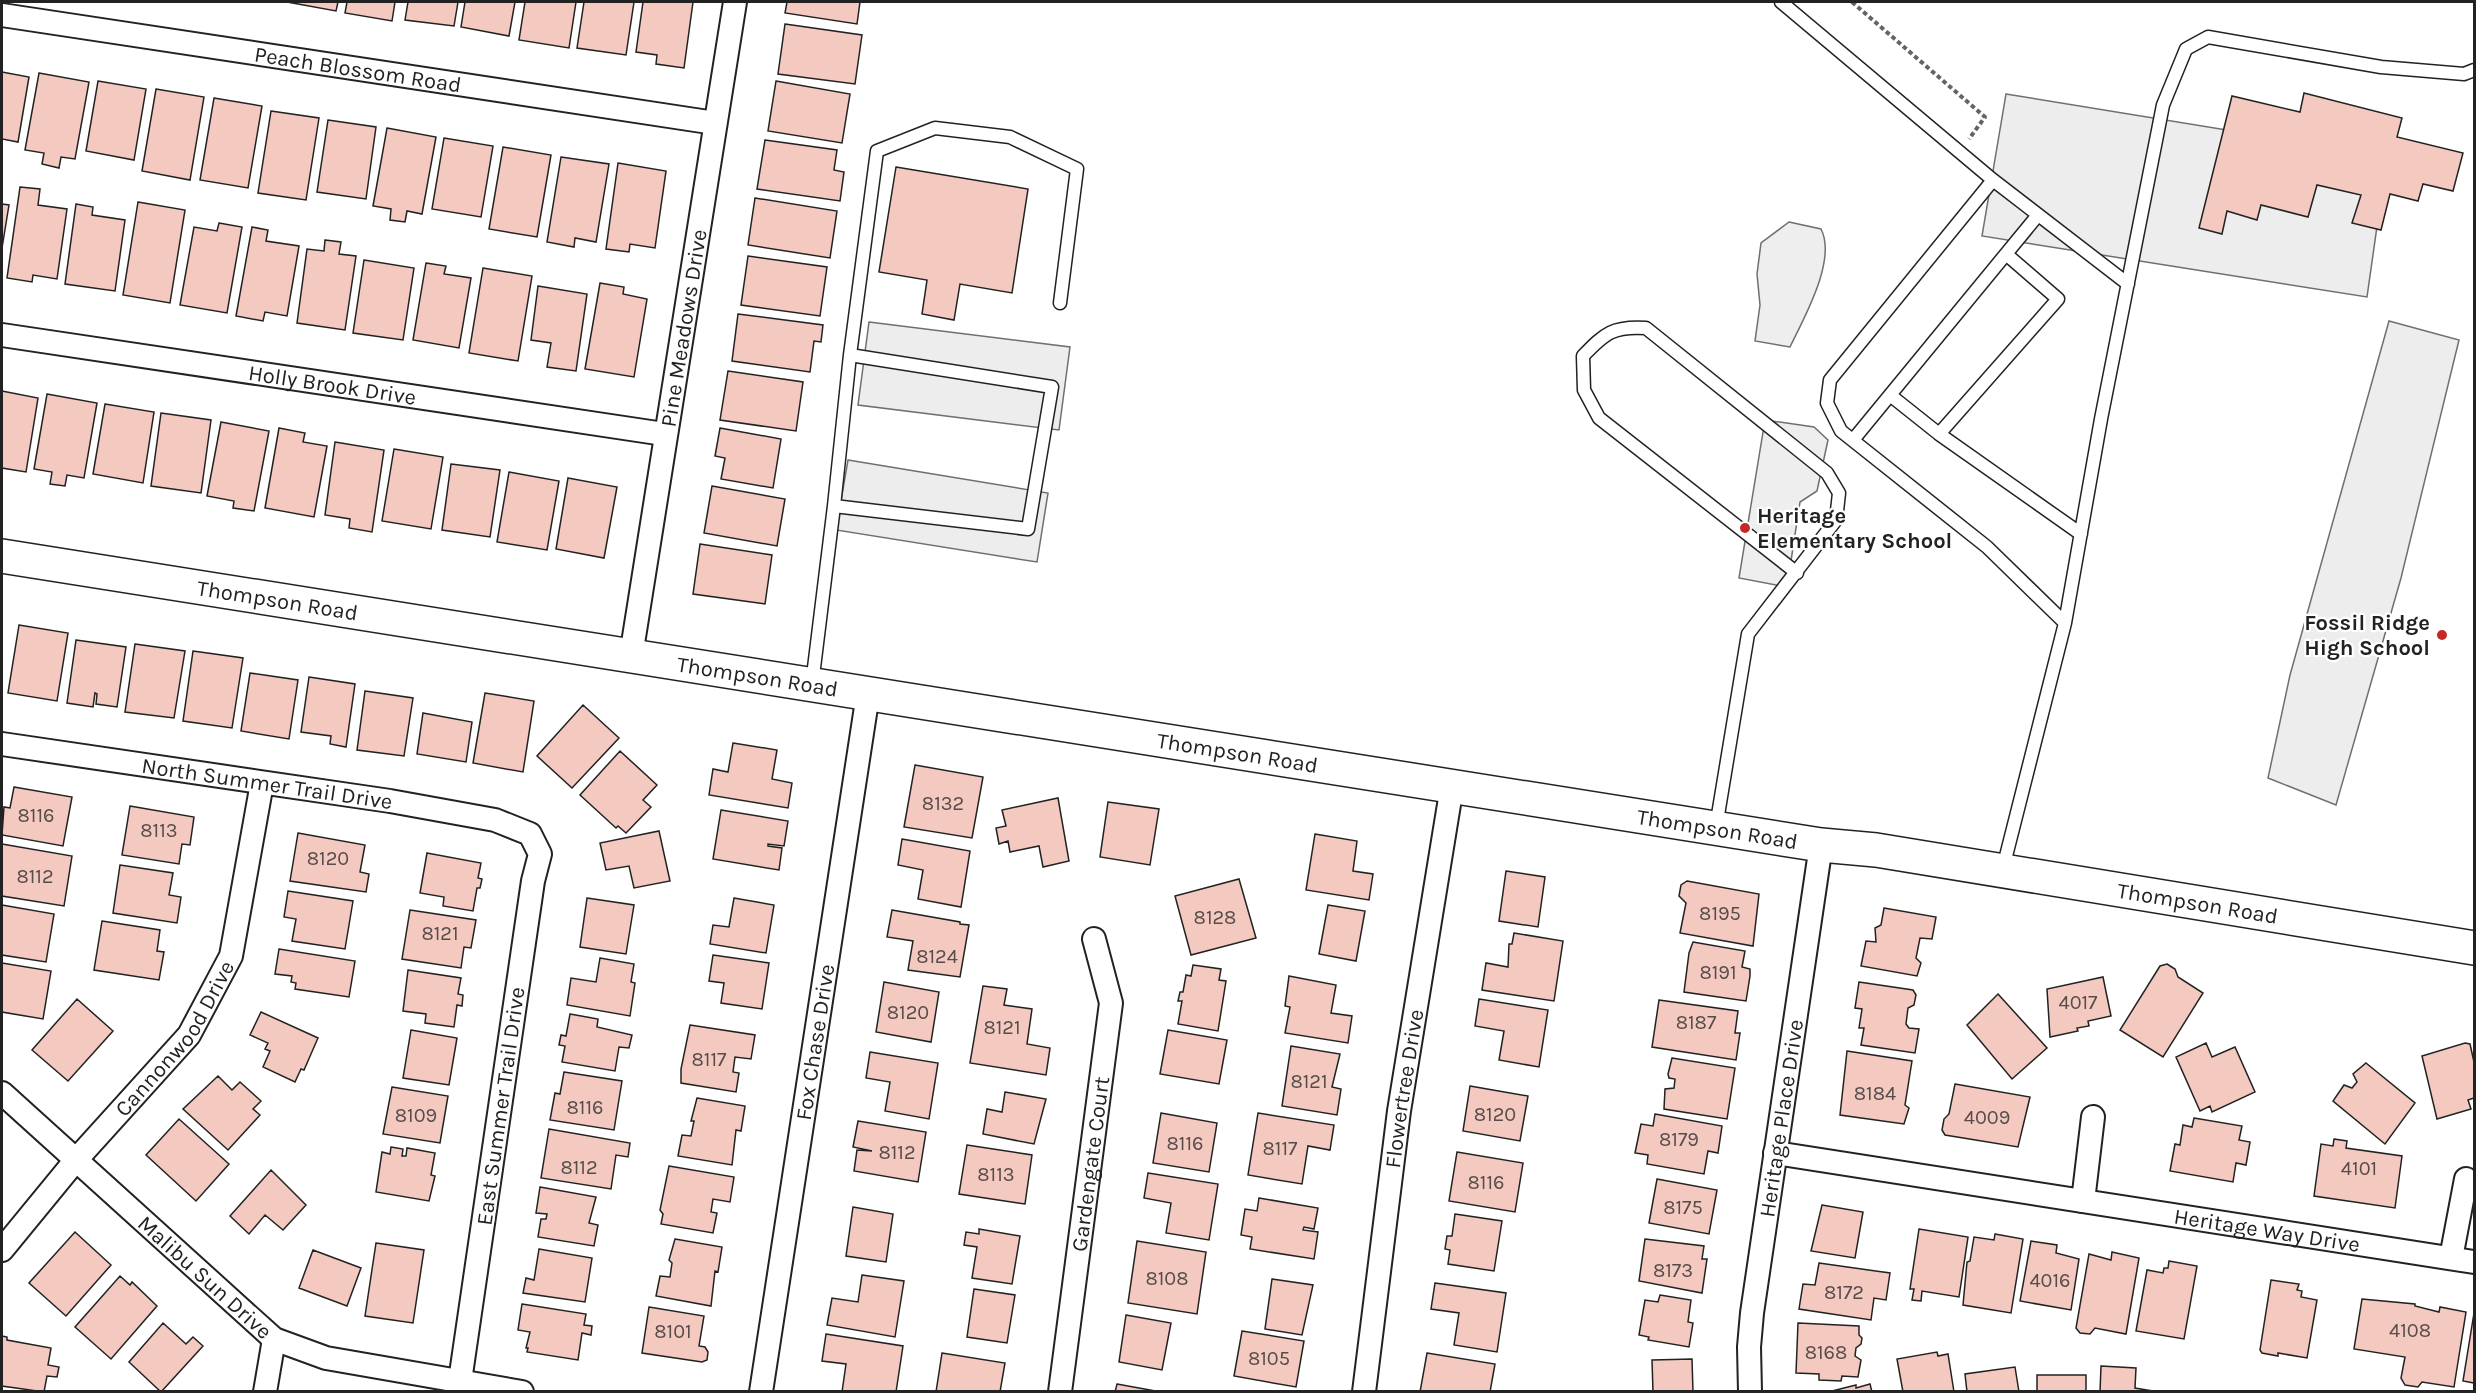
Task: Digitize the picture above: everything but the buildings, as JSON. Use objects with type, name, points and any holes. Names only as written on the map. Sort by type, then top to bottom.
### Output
[{"type":"street","name":"Pine Meadows Drive","points":[[631,656],[664,434],[735,2]]},
{"type":"street","name":"Peach Blossom Road","points":[[2,15],[715,123]]},
{"type":"street","name":"Holly Brook Drive","points":[[2,335],[664,434]]},
{"type":"street","name":"Thompson Road","points":[[2,556],[1821,845],[1876,850],[2475,948]]},
{"type":"street","name":"Fox Chase Drive","points":[[761,1392],[868,694]]},
{"type":"street","name":"North Summer Trail Drive","points":[[2,744],[390,801],[495,820],[530,834]]},
{"type":"street","name":"Cannonwood Drive","points":[[2,1250],[75,1161],[189,1035],[231,956],[262,783]]},
{"type":"street","name":"Flowertree Drive","points":[[1364,1392],[1399,1111],[1452,786]]},
{"type":"street","name":"East Summer Trail Drive","points":[[460,1381],[533,881],[540,854],[530,834]]},
{"type":"street","name":"Heritage Place Drive","points":[[1750,1392],[1749,1347],[1752,1313],[1821,845]]},
{"type":"street","name":"Gardengate Court","points":[[1060,1392],[1111,1003],[1094,939]]},
{"type":"street","name":"Malibu Sun Drive","points":[[2,1093],[274,1339],[327,1358],[522,1392]]},
{"type":"street","points":[[2083,1201],[2093,1117]]},
{"type":"street","name":"Heritage Way Drive","points":[[1775,1153],[2475,1262]]},
{"type":"street","points":[[2451,1258],[2466,1179]]},
{"type":"street","points":[[265,1392],[274,1339]]},
{"type":"lane","points":[[1780,2],[1993,180],[2128,284]]},
{"type":"lane","points":[[2002,871],[2065,622],[2163,105],[2186,49],[2208,37],[2381,67],[2464,74],[2475,70]]},
{"type":"lane","points":[[812,685],[850,355],[877,151],[935,128],[1010,137],[1077,169],[1060,303]]},
{"type":"lane","points":[[1993,180],[1830,380],[1827,403],[1841,431],[1987,547],[2065,622]]},
{"type":"lane","points":[[1853,440],[2038,215]]},
{"type":"lane","points":[[1939,434],[2058,299],[2006,254]]},
{"type":"lane","points":[[1716,828],[1749,634],[1797,573],[1836,520],[1839,493],[1827,473],[1646,328],[1629,327],[1606,333],[1583,356],[1584,390],[1599,418],[1797,573]]},
{"type":"lane","points":[[834,506],[1028,529],[1052,387],[850,355]]},
{"type":"lane","points":[[1890,395],[1939,434],[2080,534]]},
{"type":"path","points":[[1852,2],[1985,117],[1960,151]]},
{"type":"shaded area","points":[[2006,94],[2387,156],[2367,297],[1982,236]]},
{"type":"shaded area","points":[[1789,222],[1821,229],[1825,242],[1825,256],[1817,289],[1790,347],[1755,341],[1760,305],[1757,274],[1761,243]]},
{"type":"shaded area","points":[[2389,321],[2459,340],[2401,578],[2336,805],[2268,778],[2290,675]]},
{"type":"shaded area","points":[[869,322],[1070,347],[1059,430],[858,405]]},
{"type":"shaded area","points":[[1765,420],[1814,427],[1828,440],[1817,491],[1800,502],[1787,587],[1739,578]]},
{"type":"shaded area","points":[[848,460],[1048,493],[1037,562],[836,530]]},
{"type":"place","name":"Heritage Elementary School","points":[[1745,528]]},
{"type":"place","name":"Fossil Ridge High School","points":[[2442,635]]}]
